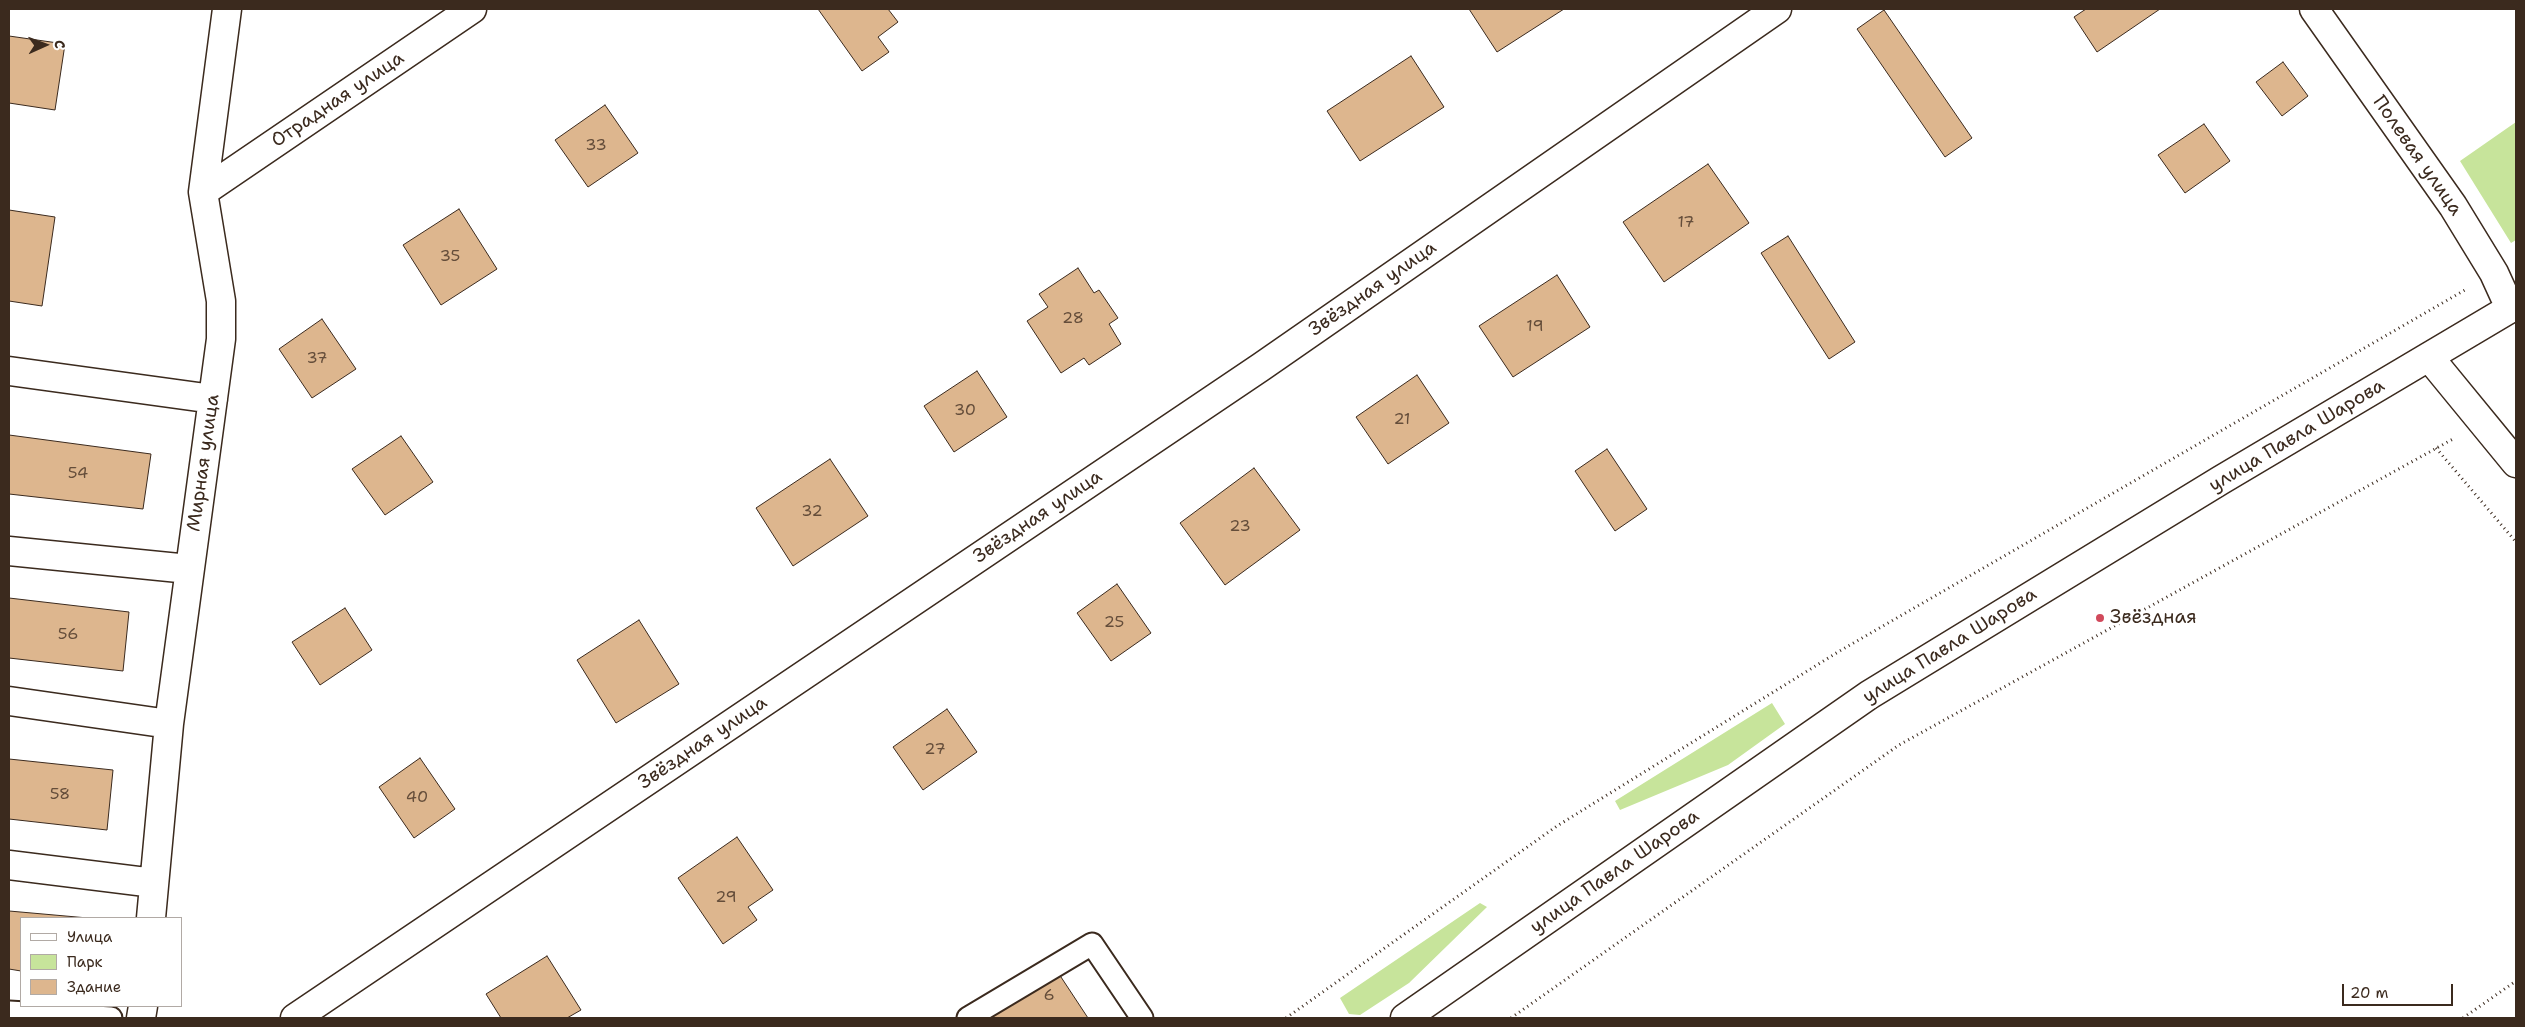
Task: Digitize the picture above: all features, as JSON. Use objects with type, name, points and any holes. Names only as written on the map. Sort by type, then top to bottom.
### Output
[{"type":"street","name":"Мирная улица","points":[[151,917],[169,724],[221,339],[221,301],[203,192],[227,9]]},
{"type":"street","name":"Отрадная улица","points":[[203,192],[472,9]]},
{"type":"street","name":"Звёздная улица","points":[[295,1018],[1244,378],[1777,9]]},
{"type":"street","name":"Полевая улица","points":[[2314,9],[2453,206],[2513,306]]},
{"type":"street","name":"улица Павла Шарова","points":[[1405,1018],[1869,695],[2513,306]]},
{"type":"street","points":[[2429,357],[2516,463]]},
{"type":"street","points":[[9,371],[213,399]]},
{"type":"street","points":[[9,551],[189,569]]},
{"type":"street","points":[[9,701],[169,724]]},
{"type":"street","points":[[9,866],[154,884]]},
{"type":"lane","points":[[968,1018],[1092,944],[1142,1018]]},
{"type":"lane","points":[[9,1012],[111,1018]]},
{"type":"path","points":[[1286,1018],[1557,826],[1838,652],[2494,273]]},
{"type":"path","points":[[1511,1018],[1899,745],[2482,423]]},
{"type":"path","points":[[2436,448],[2516,542]]},
{"type":"path","points":[[2463,1018],[2516,981]]},
{"type":"green space","points":[[2516,122],[2516,240],[2511,243],[2460,161]]},
{"type":"green space","points":[[1772,703],[1785,724],[1728,765],[1620,810],[1615,801]]},
{"type":"green space","points":[[1480,903],[1487,907],[1409,983],[1360,1015],[1349,1014],[1340,998]]},
{"type":"building","points":[[818,9],[888,9],[898,22],[878,37],[889,52],[862,71]]},
{"type":"building","points":[[1469,9],[1564,9],[1497,52]]},
{"type":"building","points":[[2086,9],[2160,9],[2097,52],[2074,17]]},
{"type":"building","points":[[1884,10],[1972,138],[1945,157],[1857,29]]},
{"type":"building","points":[[9,36],[65,44],[55,110],[9,103]]},
{"type":"building","points":[[1411,56],[1444,107],[1360,161],[1327,111]]},
{"type":"building","points":[[2283,62],[2308,96],[2282,116],[2256,82]]},
{"type":"building","points":[[605,105],[638,153],[588,187],[555,140]]},
{"type":"building","points":[[2204,124],[2230,161],[2185,193],[2158,155]]},
{"type":"building","points":[[1708,164],[1749,223],[1664,282],[1623,222]]},
{"type":"building","points":[[459,209],[497,269],[441,305],[403,245]]},
{"type":"building","points":[[9,210],[55,217],[42,306],[9,301]]},
{"type":"building","points":[[1788,236],[1855,342],[1829,359],[1761,253]]},
{"type":"building","points":[[1078,268],[1094,293],[1099,290],[1118,318],[1109,324],[1121,344],[1089,365],[1084,358],[1061,373],[1027,321],[1048,307],[1039,294]]},
{"type":"building","points":[[1557,275],[1590,327],[1513,377],[1479,326]]},
{"type":"building","points":[[322,319],[356,369],[312,398],[279,349]]},
{"type":"building","points":[[977,371],[1007,417],[954,452],[924,406]]},
{"type":"building","points":[[1417,375],[1449,423],[1388,464],[1356,417]]},
{"type":"building","points":[[9,435],[151,454],[143,509],[9,494]]},
{"type":"building","points":[[401,436],[433,482],[385,515],[352,469]]},
{"type":"building","points":[[1607,449],[1647,509],[1615,531],[1575,471]]},
{"type":"building","points":[[830,459],[868,516],[793,566],[756,508]]},
{"type":"building","points":[[1254,468],[1300,530],[1225,585],[1180,523]]},
{"type":"building","points":[[1117,584],[1151,633],[1111,661],[1077,613]]},
{"type":"building","points":[[9,598],[129,612],[123,671],[9,658]]},
{"type":"building","points":[[345,608],[372,650],[320,685],[292,642]]},
{"type":"building","points":[[639,620],[679,684],[616,723],[577,660]]},
{"type":"building","points":[[947,709],[977,752],[923,790],[893,747]]},
{"type":"building","points":[[420,758],[455,809],[414,838],[379,787]]},
{"type":"building","points":[[9,759],[113,770],[107,830],[9,819]]},
{"type":"building","points":[[737,837],[773,890],[748,907],[757,920],[723,944],[678,878]]},
{"type":"building","points":[[9,911],[77,917],[20,917],[20,971],[9,969]]},
{"type":"building","points":[[547,956],[581,1010],[567,1018],[501,1018],[486,994]]},
{"type":"building","points":[[1059,974],[1088,1018],[989,1018]]},
{"type":"place","name":"Звёздная","points":[[2100,618]]}]
